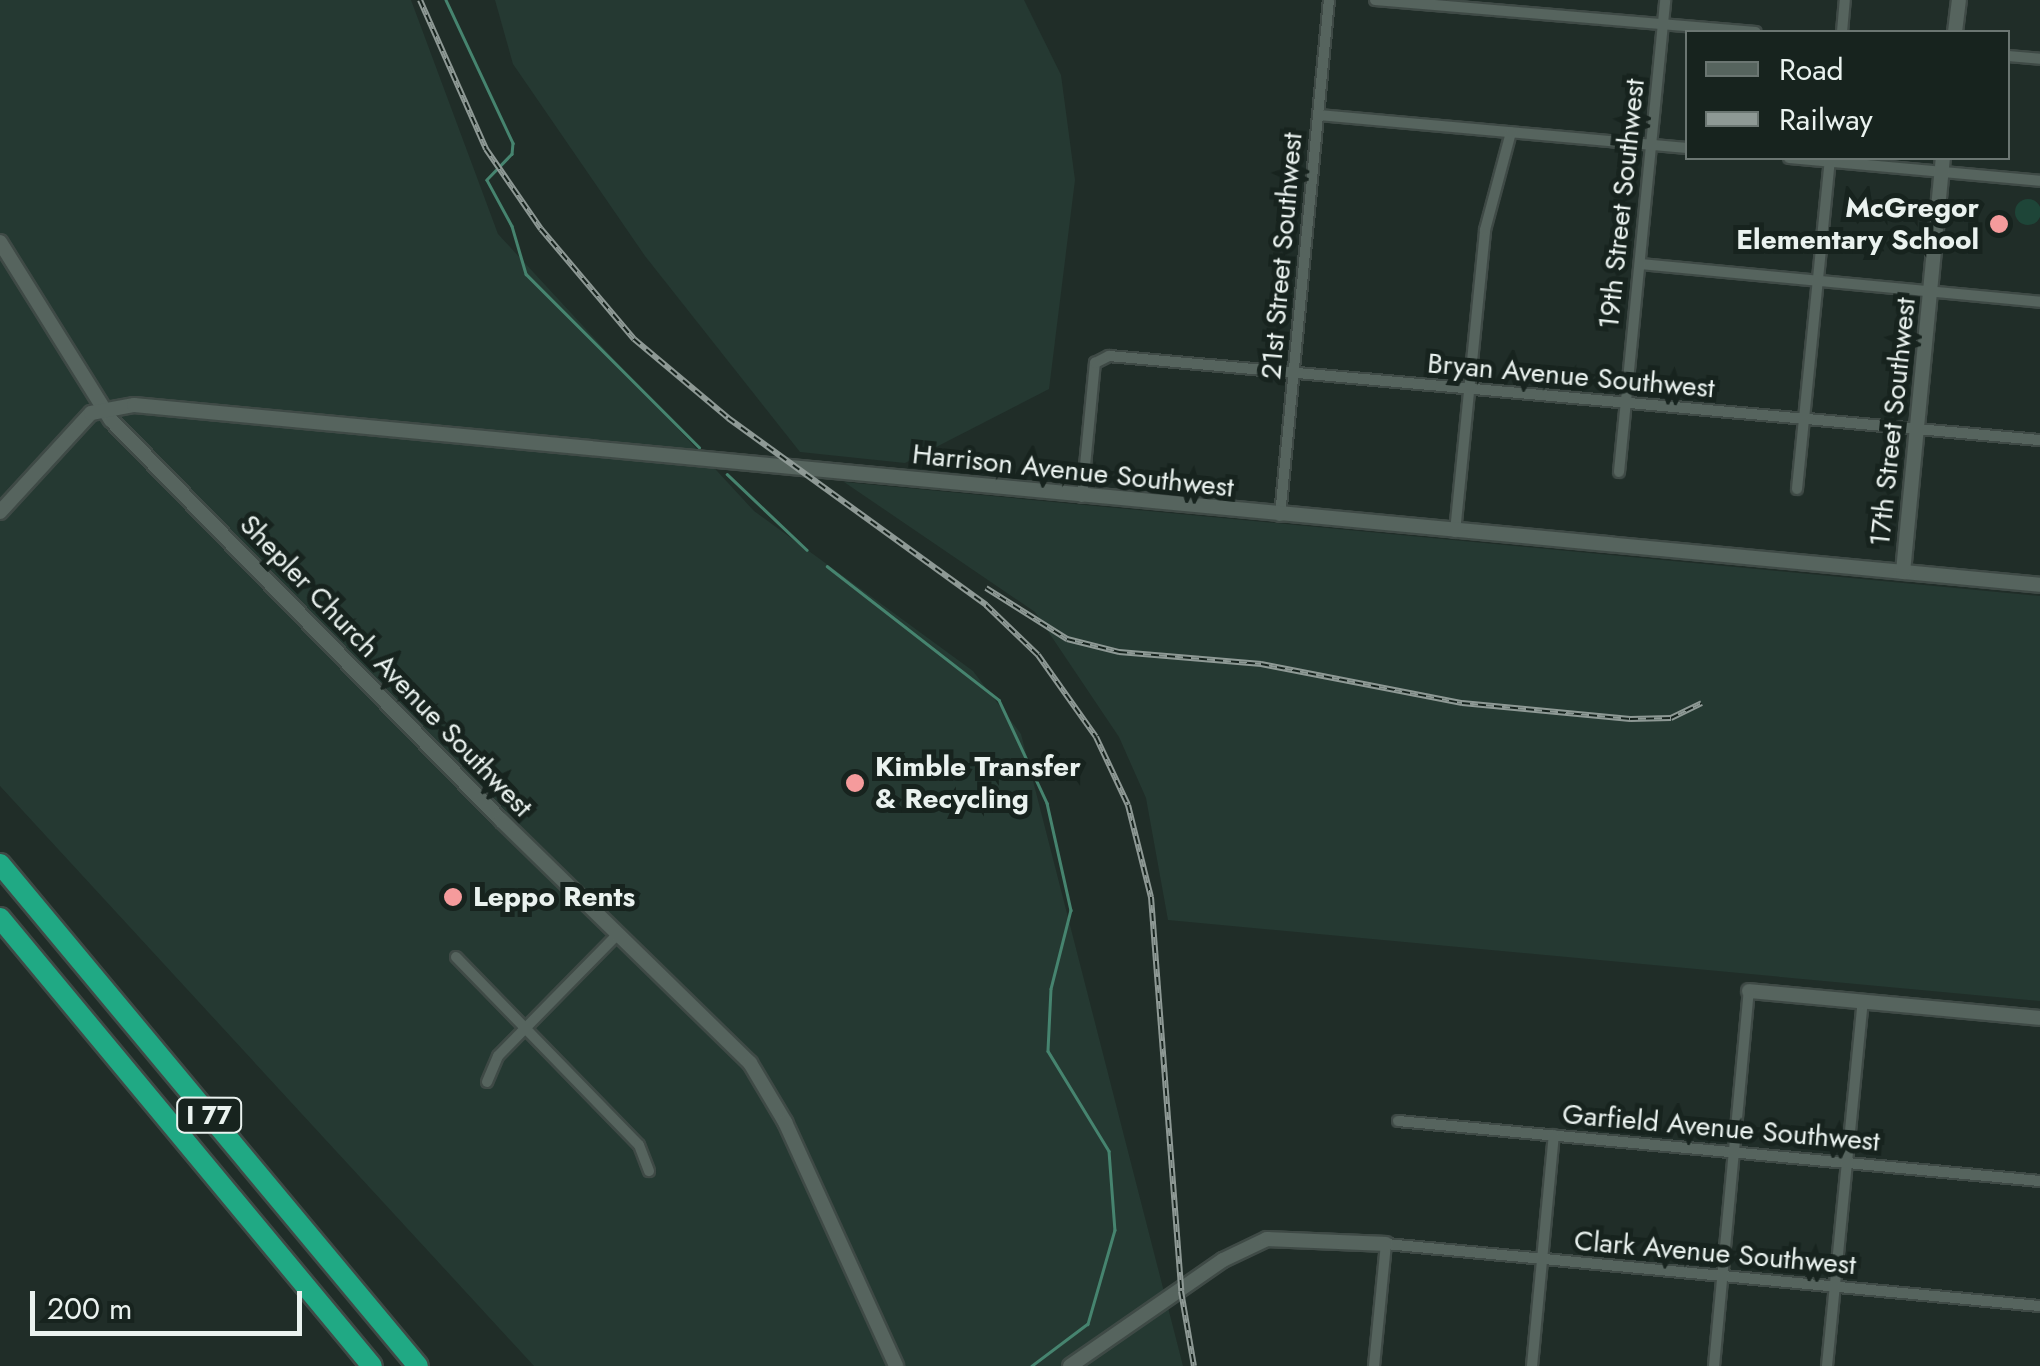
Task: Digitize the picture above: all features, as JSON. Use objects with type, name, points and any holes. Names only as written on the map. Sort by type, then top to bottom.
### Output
[{"type":"highway","name":"I 77","points":[[0,864],[418,1366]]},
{"type":"highway","name":"I 77","points":[[0,918],[372,1366]]},
{"type":"highway","points":[[176,1074],[434,1366]]},
{"type":"highway","points":[[190,1147],[210,1182],[358,1366]]},
{"type":"street","name":"21st Street Southwest","points":[[1280,516],[1328,0]]},
{"type":"street","points":[[1374,0],[1496,5],[1729,30]]},
{"type":"street","name":"19th Street Southwest","points":[[1619,472],[1665,0]]},
{"type":"street","points":[[1842,30],[1845,0]]},
{"type":"street","points":[[1956,30],[1959,0]]},
{"type":"street","points":[[2010,56],[2040,59]]},
{"type":"street","points":[[1318,115],[1685,148]]},
{"type":"street","points":[[1456,532],[1490,199],[1511,132]]},
{"type":"street","points":[[1797,489],[1830,160]]},
{"type":"street","points":[[1853,160],[1943,164],[2040,180]]},
{"type":"street","name":"17th Street Southwest","points":[[1903,572],[1943,164]]},
{"type":"street","name":"Shepler Church Avenue Southwest","points":[[0,242],[100,408],[617,934],[732,1044],[772,1095],[896,1366]]},
{"type":"street","points":[[1640,264],[2040,302]]},
{"type":"street","name":"Bryan Avenue Southwest","points":[[1082,498],[1098,358],[2040,440]]},
{"type":"street","name":"Harrison Avenue Southwest","points":[[100,408],[134,405],[1082,498],[2040,585]]},
{"type":"street","points":[[0,512],[59,442],[100,408]]},
{"type":"street","points":[[487,1082],[498,1056],[617,934]]},
{"type":"street","points":[[456,957],[640,1144],[649,1171]]},
{"type":"street","points":[[1714,1366],[1749,991],[2040,1018]]},
{"type":"street","points":[[1826,1366],[1863,1002]]},
{"type":"street","name":"Garfield Avenue Southwest","points":[[1398,1120],[2040,1181]]},
{"type":"street","points":[[1532,1366],[1554,1135]]},
{"type":"street","points":[[1070,1366],[1223,1260],[1267,1239],[1386,1244],[1374,1366]]},
{"type":"street","name":"Clark Avenue Southwest","points":[[1386,1244],[2040,1306]]},
{"type":"shaded area","points":[[0,0],[411,0],[498,234],[754,511],[973,671],[1021,734],[1183,1366],[534,1366],[0,786]]},
{"type":"shaded area","points":[[495,0],[1024,0],[1061,75],[1075,180],[1049,389],[905,463],[800,452],[645,256],[513,64]]},
{"type":"shaded area","points":[[844,482],[2040,596],[2040,1001],[1168,920],[1146,798],[1119,737],[1035,612]]},
{"type":"green space","points":[[2028,199],[2037,203],[2041,212],[2037,221],[2028,225],[2019,221],[2015,212],[2019,203]]},
{"type":"waterway","points":[[446,0],[513,143],[512,154],[487,180],[512,226],[526,274],[699,447]]},
{"type":"waterway","points":[[727,474],[807,550]]},
{"type":"waterway","points":[[827,566],[999,700],[1047,803],[1071,910],[1051,989],[1048,1051],[1109,1151],[1115,1230],[1088,1324],[1032,1366]]},
{"type":"railway","points":[[420,0],[486,149],[541,229],[634,339],[728,418],[986,605],[1038,655],[1096,737],[1128,805],[1151,897],[1181,1291],[1194,1366]]},
{"type":"railway","points":[[986,588],[1067,639],[1119,652],[1261,664],[1462,703],[1630,719],[1671,718],[1702,703]]},
{"type":"place","name":"McGregor Elementary School","points":[[1999,224]]},
{"type":"place","name":"Kimble Transfer & Recycling","points":[[855,783]]},
{"type":"place","name":"Leppo Rents","points":[[453,897]]}]
